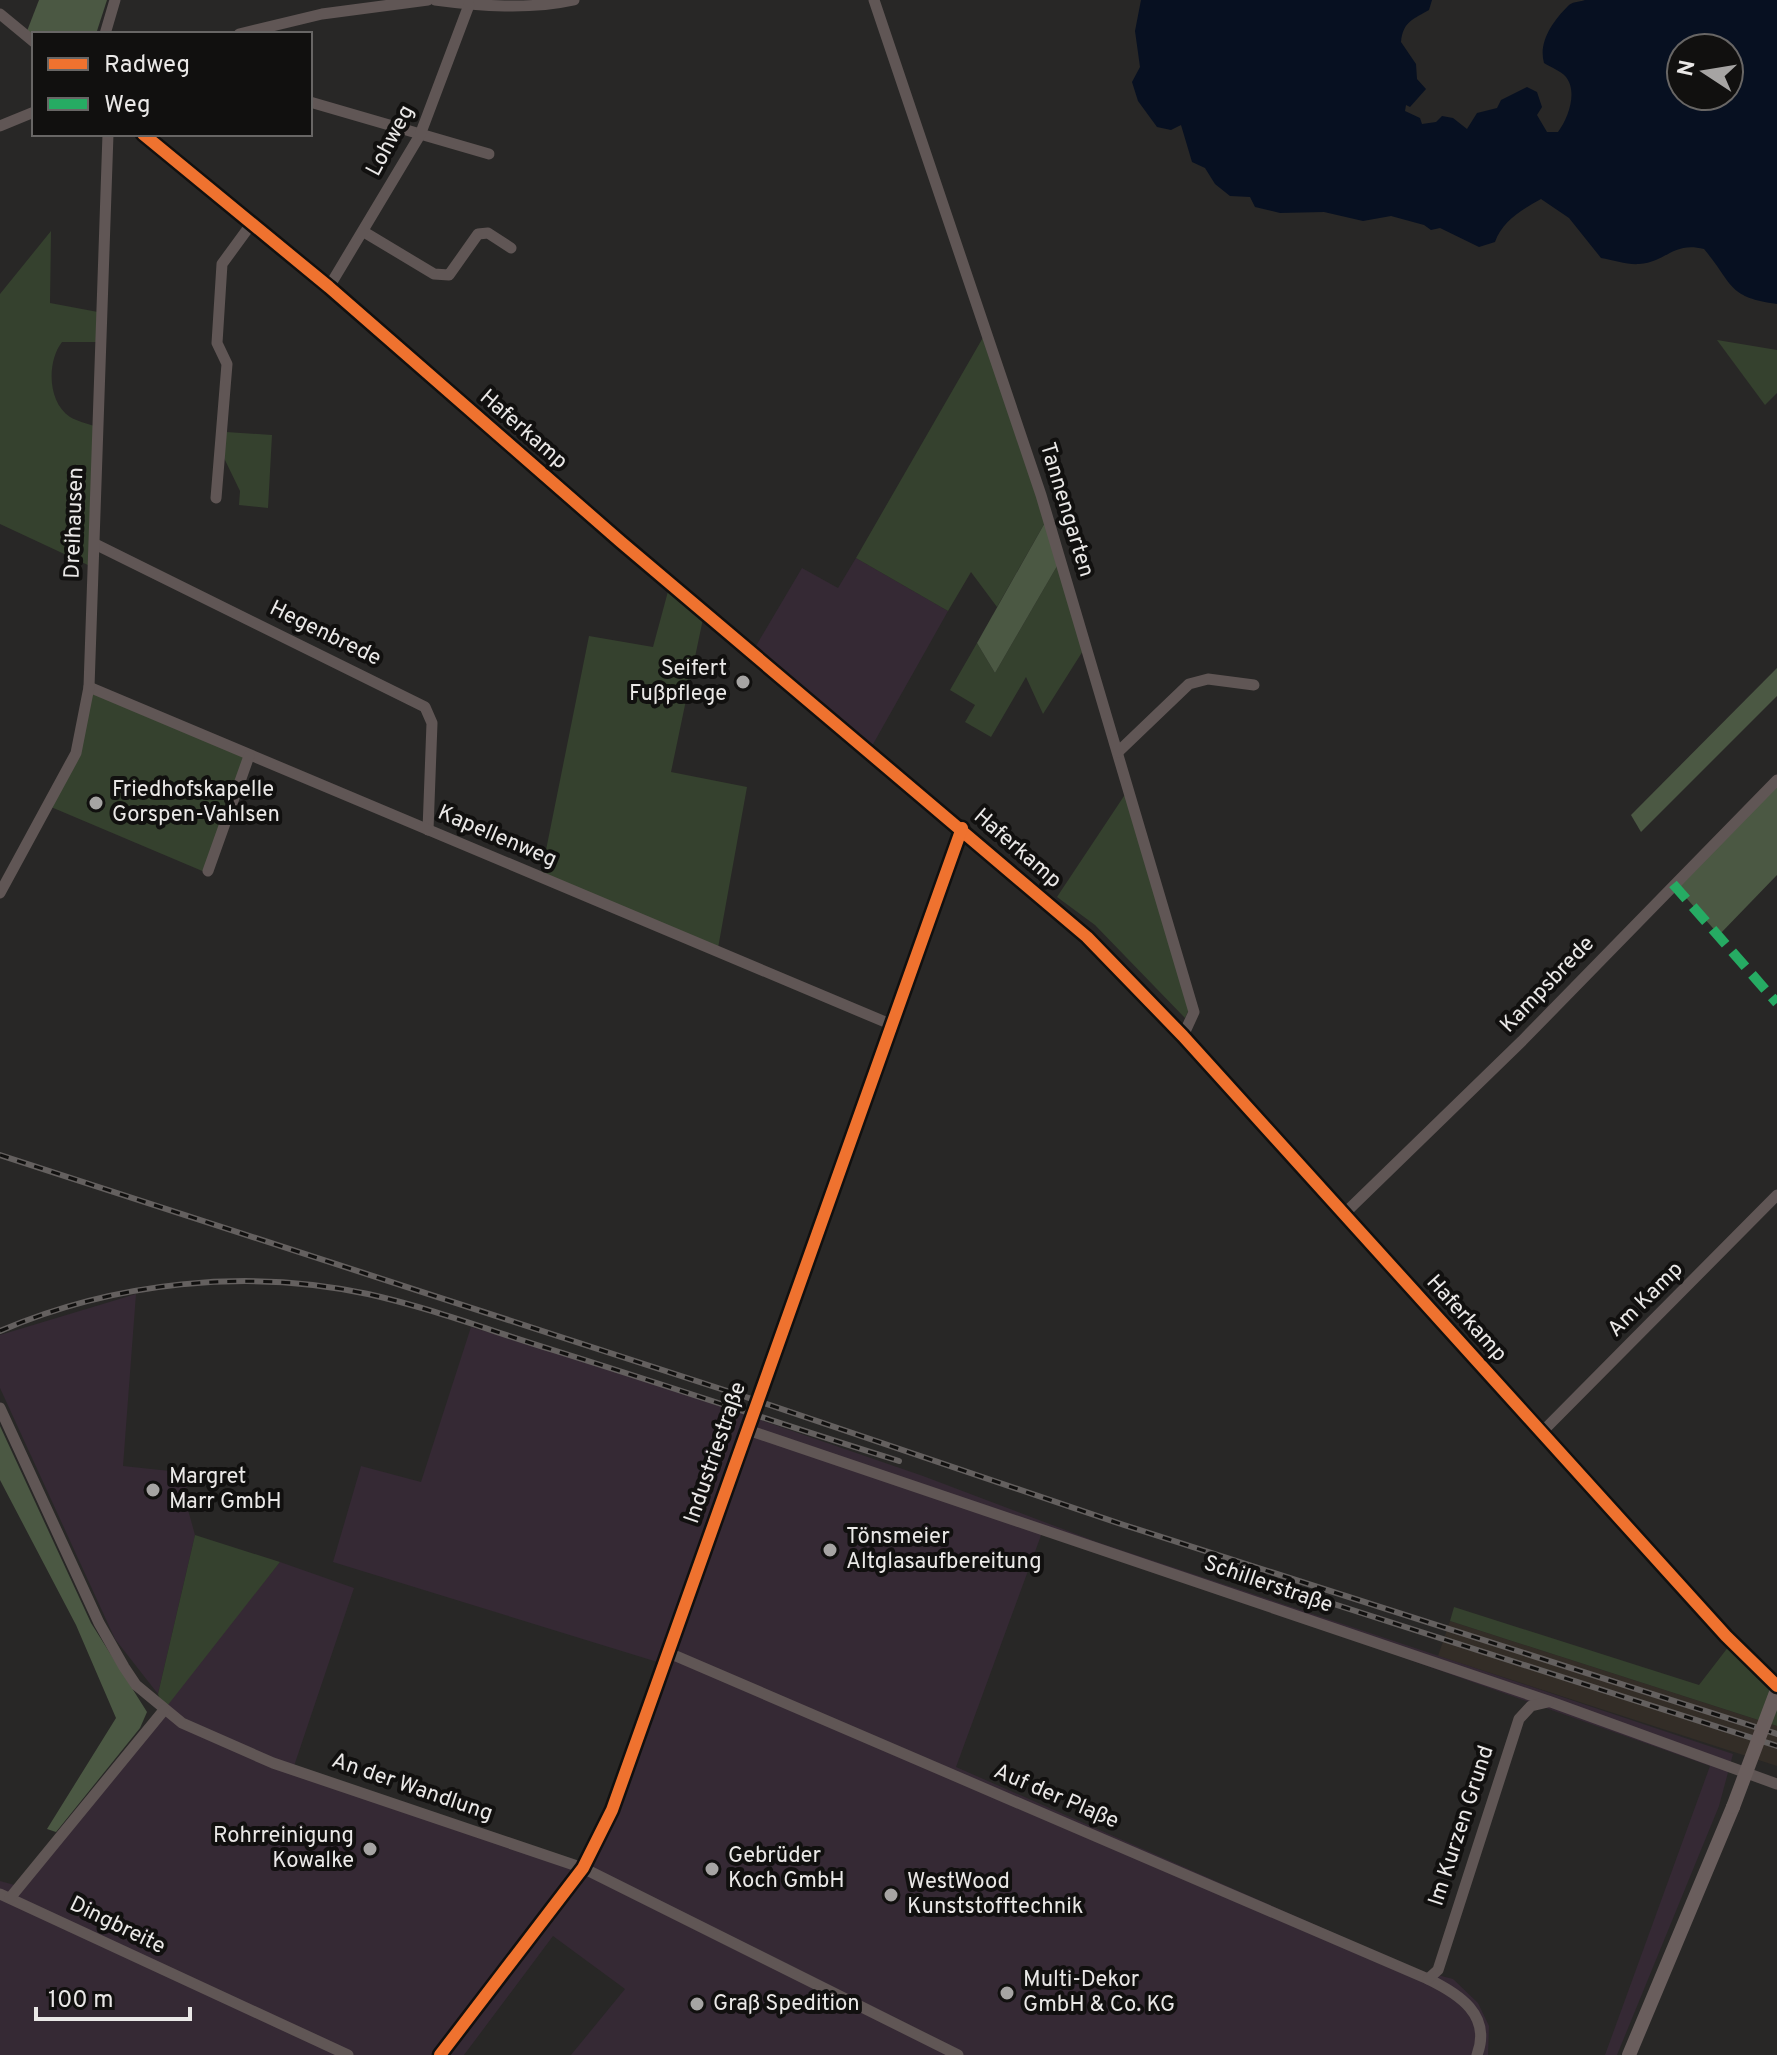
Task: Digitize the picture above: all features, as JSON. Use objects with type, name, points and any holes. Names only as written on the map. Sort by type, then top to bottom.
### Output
[{"type":"main road","points":[[1629,2055],[1733,1807],[1777,1688]]},
{"type":"street","points":[[106,32],[115,0]]},
{"type":"street","points":[[247,32],[322,14],[428,0]]},
{"type":"street","points":[[435,0],[469,5],[549,6],[574,0]]},
{"type":"street","name":"Tannengarten","points":[[874,0],[1041,495],[1118,752],[1194,1012],[1183,1036]]},
{"type":"street","name":"Lohweg","points":[[329,287],[420,135],[469,5]]},
{"type":"street","points":[[0,14],[32,40]]},
{"type":"street","points":[[312,103],[489,154]]},
{"type":"street","points":[[0,126],[32,113]]},
{"type":"street","name":"Dreihausen","points":[[0,893],[76,753],[89,687],[108,136]]},
{"type":"street","name":"Haferkamp","points":[[145,136],[329,287],[621,542],[1087,937],[1183,1036],[1726,1636],[1777,1688]]},
{"type":"street","points":[[216,498],[227,364],[217,343],[222,264],[252,223]]},
{"type":"street","points":[[364,232],[434,274],[449,275],[478,234],[488,233],[511,248]]},
{"type":"street","name":"Hegenbrede","points":[[95,544],[425,707],[432,723],[428,830]]},
{"type":"street","points":[[1118,752],[1189,684],[1199,679],[1254,685]]},
{"type":"street","name":"Kapellenweg","points":[[89,687],[890,1024]]},
{"type":"street","points":[[208,871],[249,756]]},
{"type":"street","name":"Kampsbrede","points":[[1344,1214],[1522,1041],[1777,780]]},
{"type":"street","name":"Industriestraße","points":[[440,2055],[583,1868],[612,1810],[745,1429],[962,828]]},
{"type":"street","name":"Am Kamp","points":[[1542,1432],[1777,1195]]},
{"type":"street","name":"An der Wandlung","points":[[0,1408],[99,1623],[136,1685],[164,1710],[210,1737],[273,1763],[583,1868],[958,2055]]},
{"type":"street","name":"Schillerstraße","points":[[745,1429],[1551,1702],[1777,1784]]},
{"type":"street","name":"Auf der Plaße","points":[[669,1653],[1428,1979],[1460,1995],[1471,2007],[1480,2034],[1477,2055]]},
{"type":"street","name":"Im Kurzen Grund","points":[[1428,1979],[1438,1970],[1519,1719],[1531,1706],[1551,1702]]},
{"type":"street","points":[[5,1896],[164,1710]]},
{"type":"street","name":"Dingbreite","points":[[5,1896],[348,2055]]},
{"type":"shaded area","points":[[856,558],[948,611],[872,746],[753,651],[802,568],[838,588]]},
{"type":"shaded area","points":[[136,1294],[123,1466],[189,1473],[185,1499],[195,1535],[158,1694],[115,1639],[0,1388],[0,1335]]},
{"type":"shaded area","points":[[471,1327],[613,1369],[923,1476],[1097,1542],[1733,1754],[1719,1806],[1617,2055],[1605,2055],[1710,1766],[1043,1530],[956,1767],[1418,1970],[1453,1979],[1478,2003],[1489,2026],[1488,2055],[571,2055],[625,1989],[553,1936],[464,2055],[0,2055],[0,1881],[18,1886],[280,1562],[354,1588],[293,1769],[583,1867],[597,1843],[664,1664],[333,1562],[361,1466],[421,1482]]},
{"type":"shaded area","points":[[1450,1621],[1777,1726],[1777,1766],[1438,1656]]},
{"type":"green space","points":[[39,0],[107,0],[97,32],[32,32],[32,35],[27,31]]},
{"type":"green space","points":[[51,231],[50,303],[98,312],[97,342],[62,342],[52,370],[53,392],[62,410],[95,426],[90,566],[0,524],[0,294]]},
{"type":"green space","points":[[985,334],[1047,519],[997,607],[971,572],[948,611],[856,558]]},
{"type":"green space","points":[[1717,340],[1777,350],[1777,393],[1765,405]]},
{"type":"green space","points":[[226,432],[272,435],[268,508],[239,505],[240,491],[224,458]]},
{"type":"green space","points":[[1047,519],[1060,561],[995,673],[977,643]]},
{"type":"green space","points":[[1060,561],[1086,646],[1043,714],[1026,677],[991,737],[965,722],[975,705],[950,690],[977,643],[995,673]]},
{"type":"green space","points":[[670,584],[704,614],[671,772],[747,787],[718,948],[541,875],[589,636],[653,647]]},
{"type":"green space","points":[[1777,668],[1777,696],[1641,832],[1631,815]]},
{"type":"green space","points":[[91,692],[247,758],[207,873],[51,807],[78,756]]},
{"type":"green space","points":[[1777,783],[1777,875],[1719,935],[1674,884]]},
{"type":"green space","points":[[1128,790],[1190,1007],[1185,1018],[1095,925],[1057,897]]},
{"type":"green space","points":[[0,1426],[91,1623],[147,1712],[140,1728],[56,1832],[47,1829],[116,1718],[76,1625],[0,1480]]},
{"type":"green space","points":[[195,1535],[280,1562],[164,1710],[158,1694]]},
{"type":"green space","points":[[1454,1607],[1699,1685],[1729,1646],[1757,1678],[1777,1693],[1777,1726],[1450,1621]]},
{"type":"water","points":[[1141,0],[1432,0],[1429,10],[1410,22],[1402,35],[1401,42],[1416,64],[1417,79],[1426,89],[1410,107],[1406,105],[1405,111],[1420,118],[1422,124],[1436,122],[1442,116],[1453,118],[1467,129],[1477,113],[1497,108],[1501,100],[1527,87],[1537,92],[1542,107],[1537,115],[1547,132],[1558,132],[1568,113],[1570,83],[1564,75],[1544,63],[1543,47],[1552,25],[1569,5],[1585,0],[1777,0],[1777,304],[1740,293],[1704,249],[1685,248],[1639,264],[1601,258],[1569,218],[1541,199],[1508,222],[1495,242],[1479,247],[1440,228],[1431,230],[1424,225],[1391,216],[1363,221],[1324,212],[1280,213],[1255,207],[1250,197],[1230,196],[1215,184],[1205,168],[1192,162],[1181,125],[1171,130],[1157,127],[1138,101],[1132,82],[1140,67],[1135,31]]},
{"type":"railway","points":[[0,1155],[755,1400],[1124,1525],[1777,1734]]},
{"type":"railway","points":[[0,1331],[89,1301],[181,1284],[228,1281],[322,1286],[368,1294],[438,1313],[899,1461]]},
{"type":"railway","points":[[1290,1590],[1777,1746]]},
{"type":"marked path","points":[[1673,884],[1777,1003]]},
{"type":"cycle path","points":[[145,136],[329,287],[621,542],[1087,937],[1183,1036],[1726,1636],[1777,1686]]},
{"type":"cycle path","points":[[440,2055],[583,1868],[612,1810],[962,828]]},
{"type":"place","name":"Seifert Fußpflege","points":[[743,682]]},
{"type":"place","name":"Friedhofskapelle Gorspen-Vahlsen","points":[[96,803]]},
{"type":"place","name":"Margret Marr GmbH","points":[[153,1490]]},
{"type":"place","name":"Tönsmeier Altglasaufbereitung","points":[[830,1550]]},
{"type":"place","name":"Rohrreinigung Kowalke","points":[[370,1849]]},
{"type":"place","name":"Gebrüder Koch GmbH","points":[[712,1869]]},
{"type":"place","name":"WestWood Kunststofftechnik","points":[[891,1895]]},
{"type":"place","name":"Multi-Dekor GmbH & Co. KG","points":[[1007,1993]]},
{"type":"place","name":"Graß Spedition","points":[[697,2004]]}]
